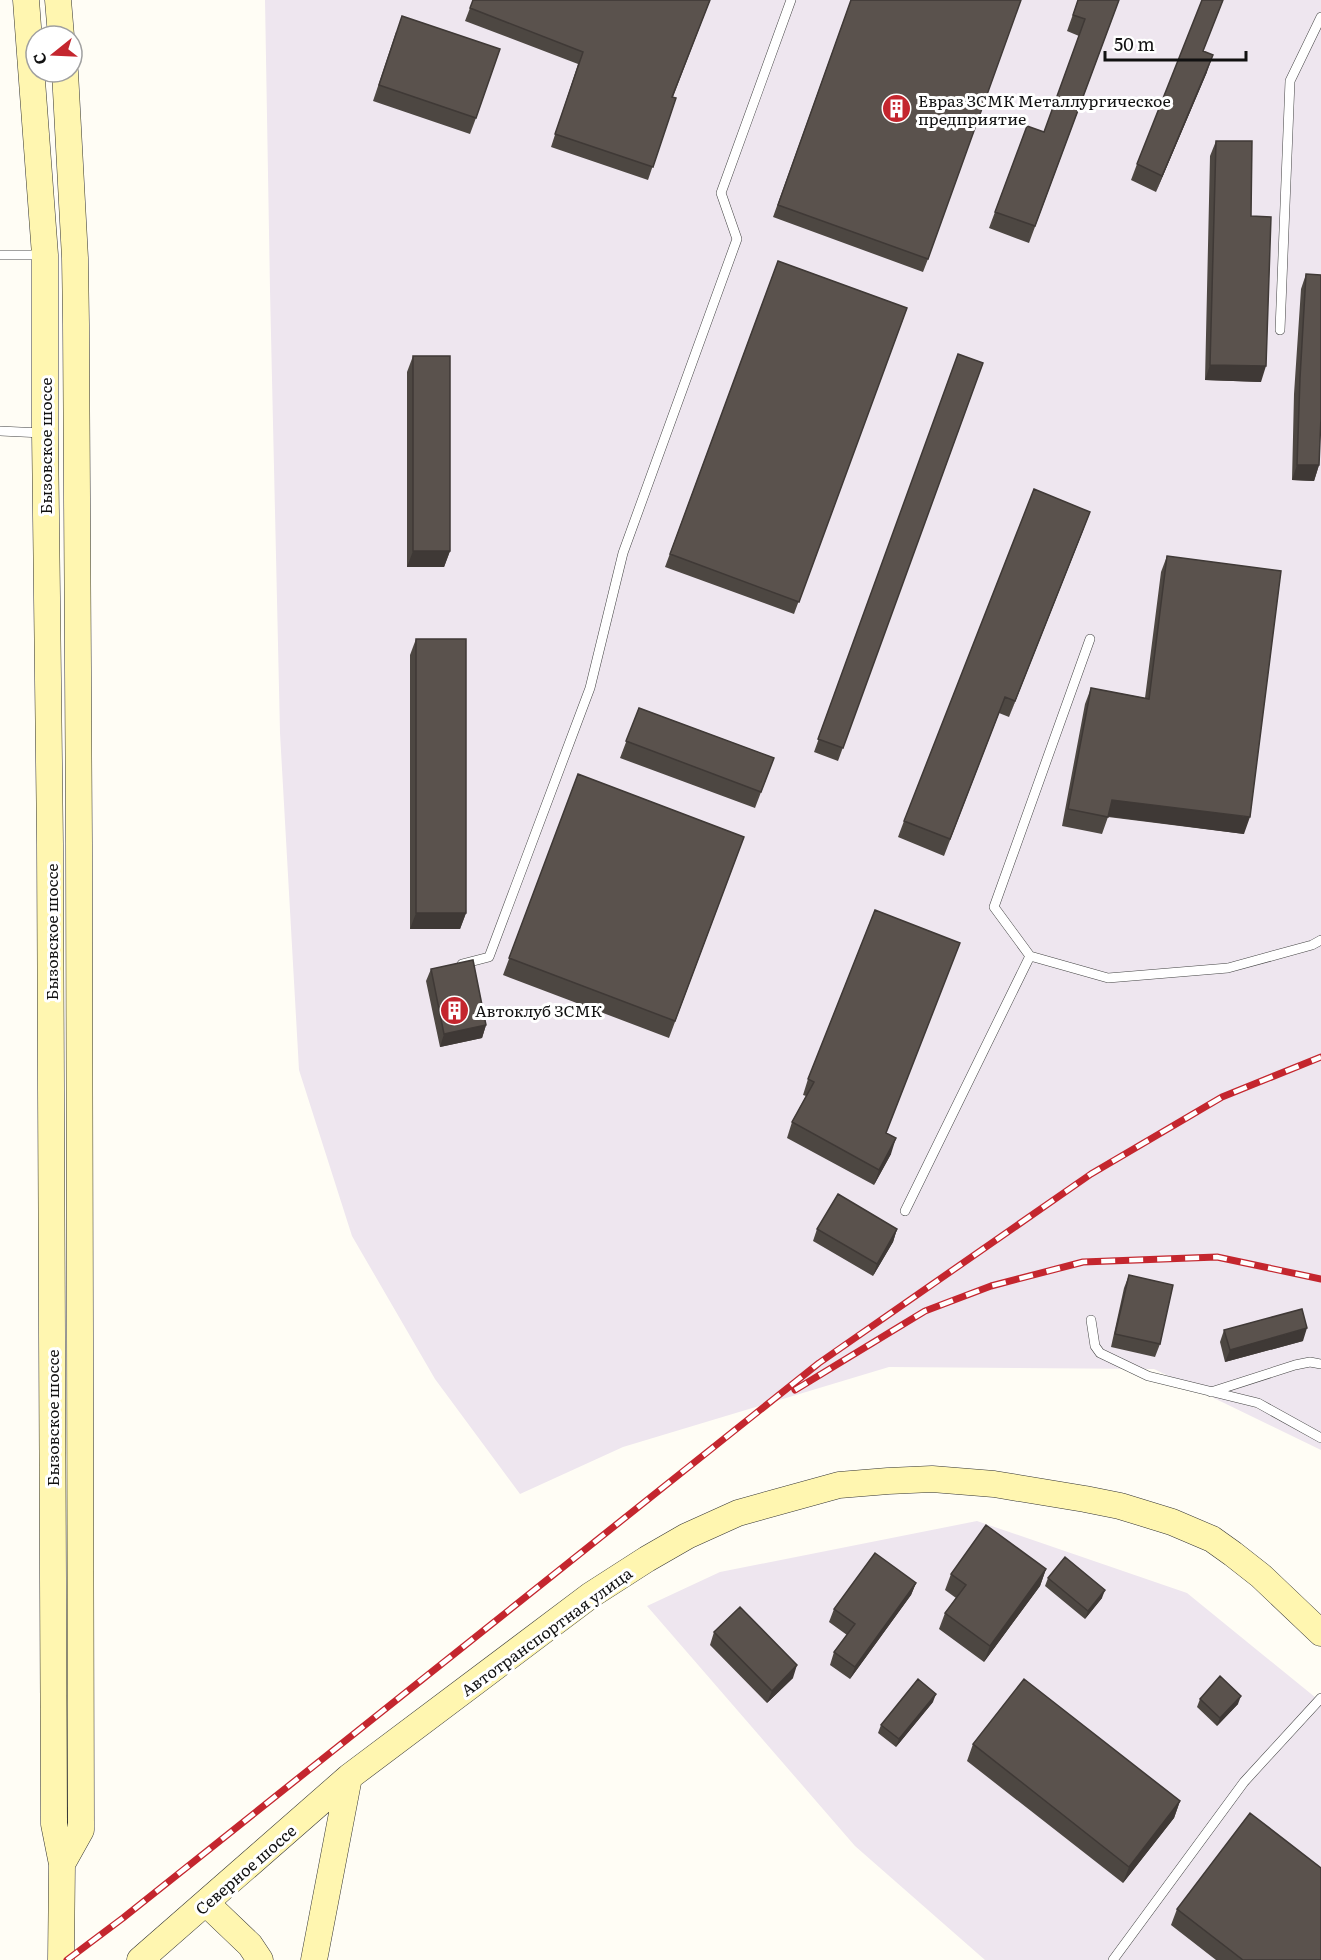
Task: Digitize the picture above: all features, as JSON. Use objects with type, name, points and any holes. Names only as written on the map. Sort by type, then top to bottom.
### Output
[{"type":"main road","name":"Бызовское шоссе","points":[[26,0],[45,255],[54,1824],[62,1864],[61,1960]]},
{"type":"main road","points":[[57,0],[60,24]]},
{"type":"main road","name":"Бызовское шоссе","points":[[62,1864],[81,1830],[80,842],[76,324],[75,258],[66,84]]},
{"type":"main road","name":"Автотранспортная улица","points":[[349,1776],[591,1595],[647,1559],[687,1536],[738,1514],[839,1485],[888,1480],[932,1479],[994,1484],[1120,1506],[1172,1522],[1212,1539],[1261,1576],[1320,1630]]},
{"type":"main road","points":[[314,1960],[349,1776]]},
{"type":"main road","name":"Северное шоссе","points":[[140,1960],[349,1776]]},
{"type":"main road","points":[[206,1903],[250,1945],[260,1960]]},
{"type":"lane","points":[[456,966],[489,957],[590,688],[623,553],[737,239],[721,193],[791,0]]},
{"type":"lane","points":[[1280,330],[1290,81],[1321,17]]},
{"type":"lane","points":[[0,255],[45,255]]},
{"type":"lane","points":[[0,431],[45,433]]},
{"type":"lane","points":[[1090,639],[994,907],[1030,956],[1108,978],[1228,968],[1312,945],[1321,940]]},
{"type":"lane","points":[[904,1211],[1030,956]]},
{"type":"lane","points":[[1091,1320],[1095,1346],[1100,1353],[1148,1376],[1257,1403],[1321,1438]]},
{"type":"lane","points":[[1211,1392],[1295,1365],[1310,1362],[1321,1364]]},
{"type":"lane","points":[[1113,1960],[1244,1782],[1321,1698]]},
{"type":"shaded area","points":[[265,0],[1321,0],[1321,1450],[1154,1369],[889,1367],[623,1447],[520,1494],[435,1379],[352,1236],[299,1070],[280,733]]},
{"type":"shaded area","points":[[977,1521],[1187,1593],[1321,1702],[1321,1960],[985,1960],[855,1846],[647,1606],[720,1572]]},
{"type":"building","points":[[473,0],[710,0],[672,97],[676,98],[653,167],[555,134],[583,52],[470,8]]},
{"type":"building","name":"Евраз ЗСМК Металлургическое предприятие","points":[[851,0],[1021,0],[928,259],[778,205]]},
{"type":"building","points":[[1078,0],[1119,0],[1035,226],[995,212],[1027,126],[1044,132],[1085,19],[1073,15]]},
{"type":"building","points":[[1202,0],[1223,0],[1203,51],[1213,55],[1162,176],[1137,164]]},
{"type":"building","points":[[402,16],[500,49],[476,118],[379,85]]},
{"type":"building","points":[[1216,141],[1252,141],[1251,216],[1271,217],[1266,366],[1210,365]]},
{"type":"building","points":[[778,261],[907,308],[799,602],[670,554]]},
{"type":"building","points":[[1306,274],[1321,275],[1319,465],[1297,465]]},
{"type":"building","points":[[958,354],[983,363],[843,748],[818,739]]},
{"type":"building","points":[[413,356],[450,356],[450,551],[413,551]]},
{"type":"building","points":[[1034,489],[1090,512],[1015,701],[1005,697],[950,839],[904,821]]},
{"type":"building","points":[[1167,556],[1281,571],[1250,817],[1112,800],[1108,817],[1068,809],[1091,688],[1149,699]]},
{"type":"building","points":[[416,639],[466,639],[466,913],[416,913]]},
{"type":"building","points":[[639,708],[774,758],[761,792],[626,741]]},
{"type":"building","points":[[578,774],[744,837],[675,1021],[509,958]]},
{"type":"building","points":[[875,910],[960,943],[886,1133],[896,1138],[879,1170],[792,1122],[814,1082],[808,1079]]},
{"type":"building","name":"Автоклуб ЗСМК","points":[[473,960],[486,1025],[444,1034],[431,969]]},
{"type":"building","points":[[838,1194],[897,1229],[877,1264],[817,1229]]},
{"type":"building","points":[[1129,1275],[1173,1285],[1160,1344],[1115,1334]]},
{"type":"building","points":[[1302,1309],[1307,1328],[1230,1350],[1224,1330]]},
{"type":"building","points":[[986,1525],[1046,1569],[990,1646],[945,1613],[966,1585],[951,1574]]},
{"type":"building","points":[[875,1553],[916,1583],[855,1667],[834,1652],[855,1624],[834,1609]]},
{"type":"building","points":[[1065,1557],[1105,1590],[1088,1611],[1048,1578]]},
{"type":"building","points":[[740,1607],[797,1665],[772,1691],[714,1632]]},
{"type":"building","points":[[1220,1676],[1241,1696],[1220,1718],[1200,1699]]},
{"type":"building","points":[[918,1679],[936,1694],[899,1739],[881,1725]]},
{"type":"building","points":[[1024,1679],[1180,1801],[1129,1867],[973,1744]]},
{"type":"building","points":[[1250,1813],[1321,1868],[1321,1960],[1243,1960],[1177,1909]]},
{"type":"railway","points":[[67,1960],[123,1918],[819,1363],[1091,1174],[1222,1097],[1321,1057]]},
{"type":"railway","points":[[795,1390],[925,1311],[991,1286],[1083,1262],[1217,1257],[1321,1279]]},
{"type":"place","name":"Евраз ЗСМК Металлургическое предприятие","points":[[897,109]]},
{"type":"place","name":"Автоклуб ЗСМК","points":[[454,1010]]}]
